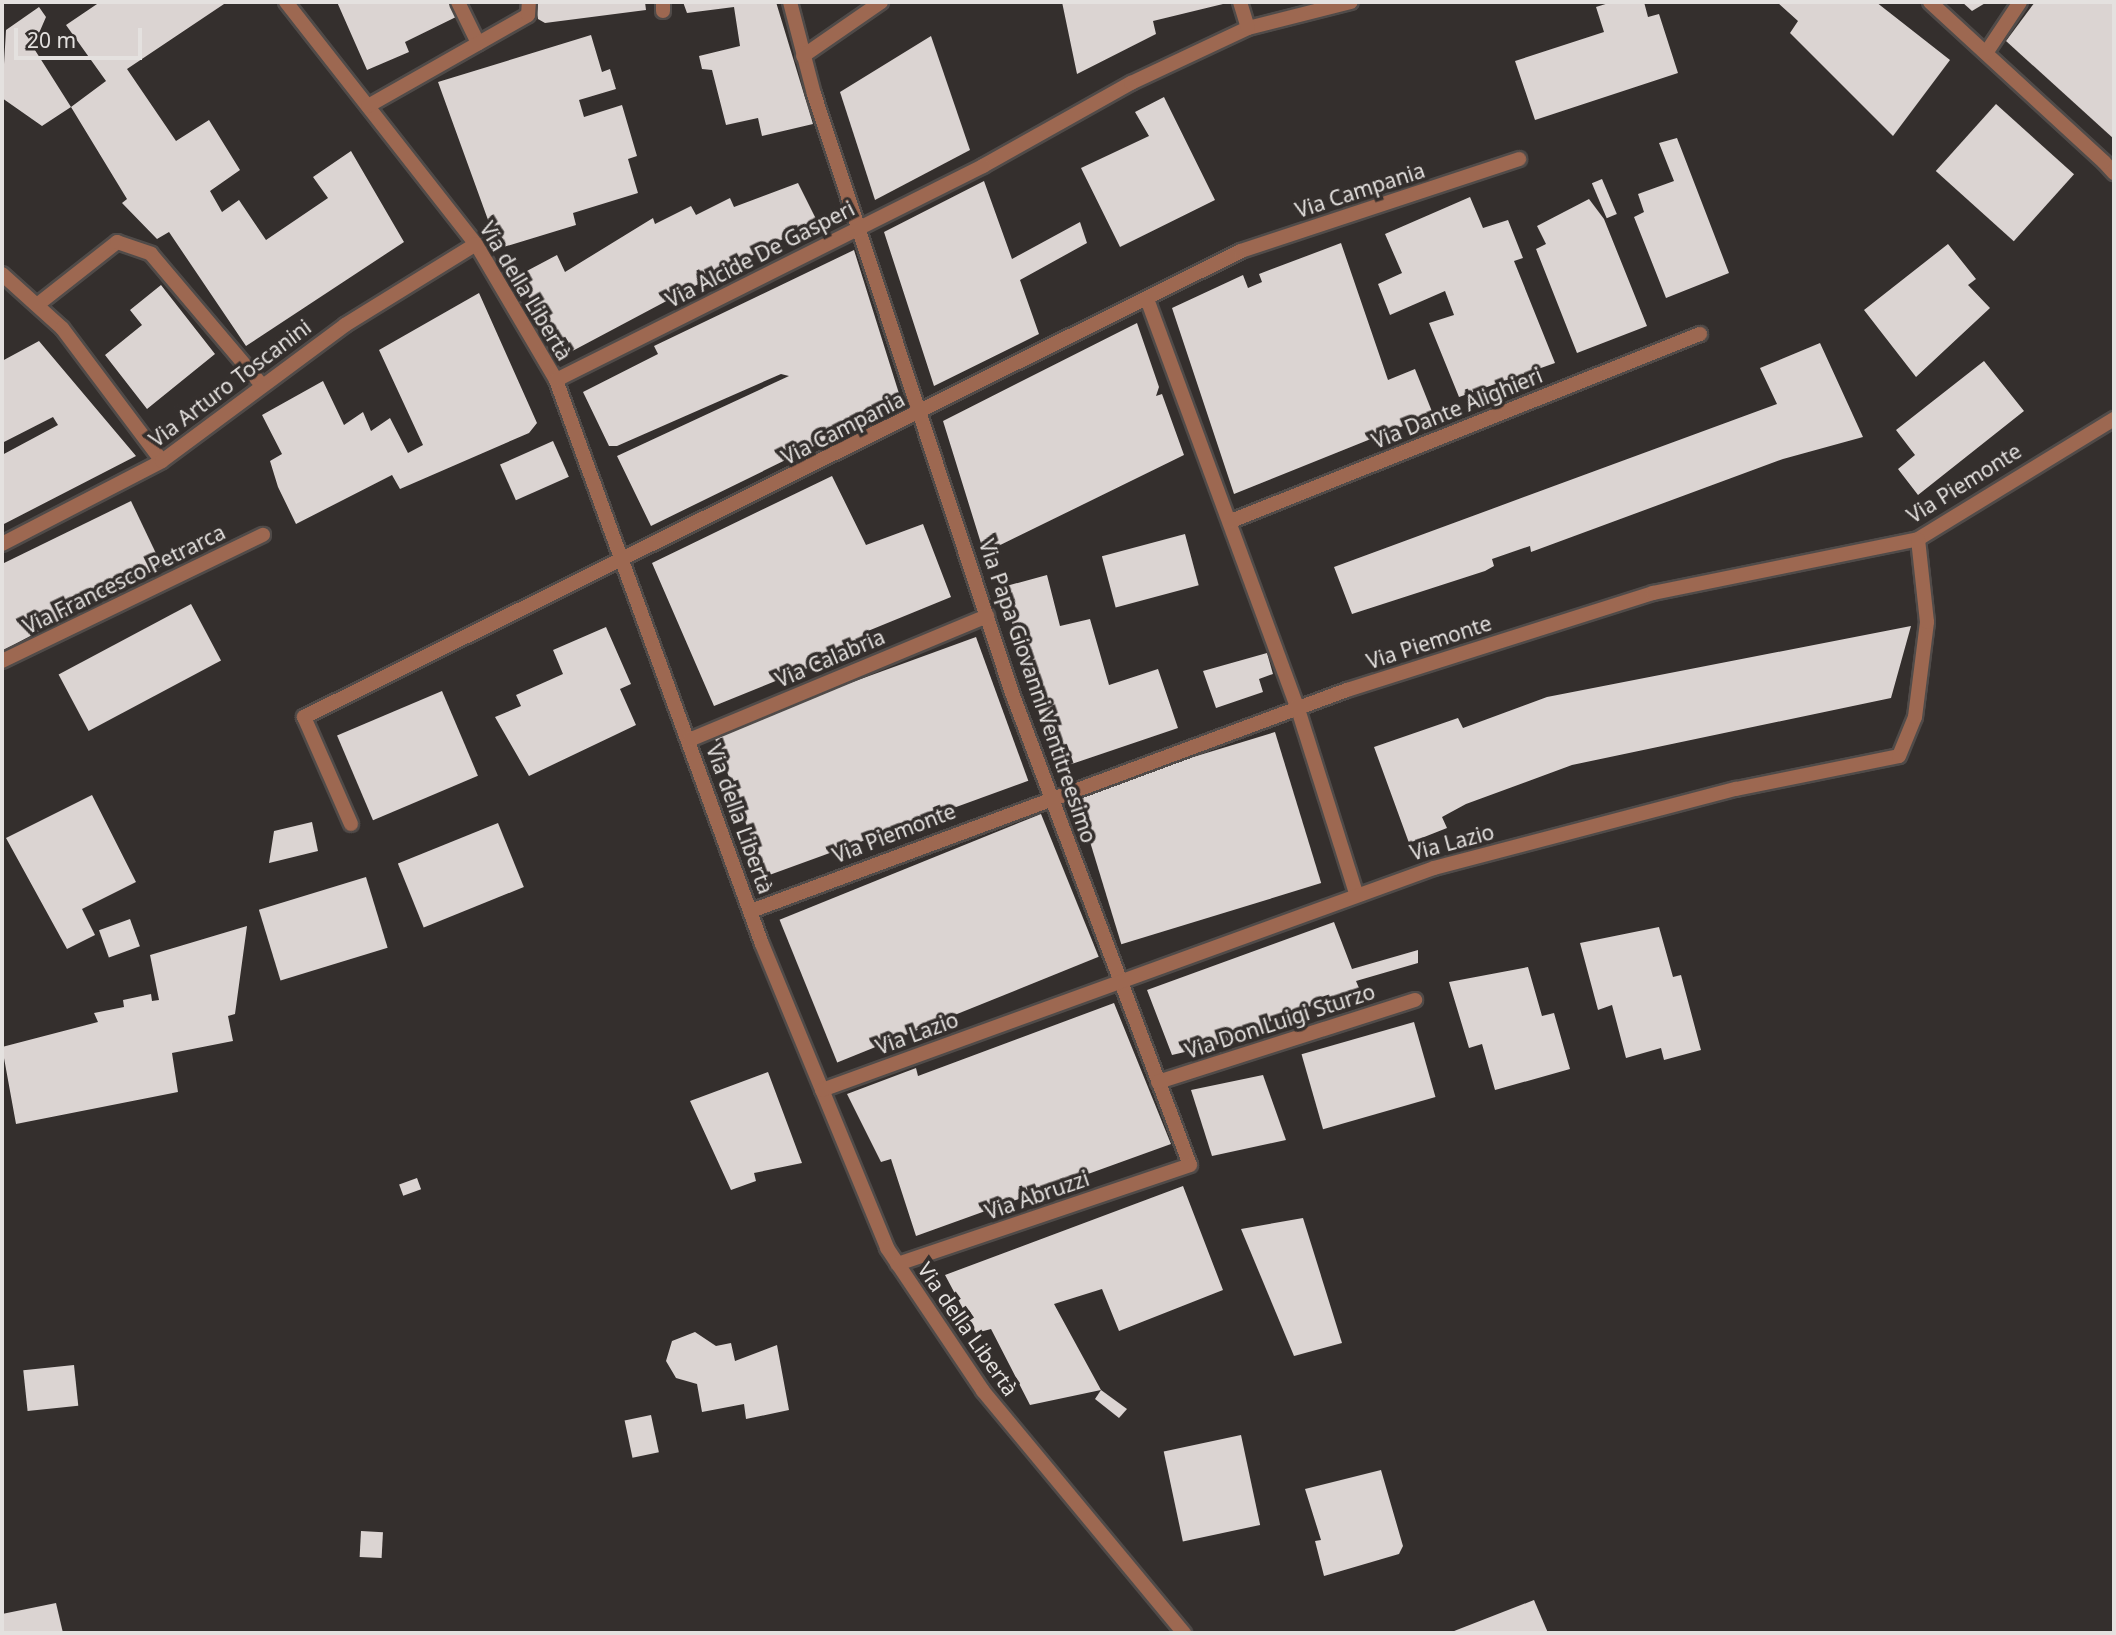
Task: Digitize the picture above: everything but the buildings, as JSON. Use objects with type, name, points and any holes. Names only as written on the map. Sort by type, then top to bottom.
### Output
[{"type":"street","name":"Via della Libertà","points":[[286,2],[476,244],[556,380],[626,560],[751,911],[822,1090],[897,1264],[983,1391],[1184,1633]]},
{"type":"street","points":[[458,2],[478,43]]},
{"type":"street","points":[[368,106],[528,15],[528,2]]},
{"type":"street","name":"Via Papa Giovanni Ventitreesimo","points":[[790,2],[803,56],[987,616],[1190,1165]]},
{"type":"street","points":[[803,56],[881,2]]},
{"type":"street","points":[[1240,2],[1248,28]]},
{"type":"street","name":"Via Alcide De Gasperi","points":[[556,380],[983,166],[1131,83],[1248,28],[1350,2]]},
{"type":"street","points":[[1930,2],[2109,167]]},
{"type":"street","points":[[1986,54],[2020,2]]},
{"type":"street","name":"Via Campania","points":[[351,824],[304,717],[626,560],[1241,251],[1519,159]]},
{"type":"street","points":[[37,305],[117,242],[140,250],[151,254],[261,384]]},
{"type":"street","name":"Via Arturo Toscanini","points":[[2,544],[162,461],[261,384],[476,244]]},
{"type":"street","points":[[2,274],[62,328],[162,461]]},
{"type":"street","points":[[1147,299],[1297,706],[1356,892]]},
{"type":"street","name":"Via Dante Alighieri","points":[[1231,521],[1700,334]]},
{"type":"street","name":"Via Piemonte","points":[[751,911],[1051,795],[1297,706],[1653,593],[1918,539],[2114,419]]},
{"type":"street","name":"Via Francesco Petrarca","points":[[2,661],[264,535]]},
{"type":"street","name":"Via Lazio","points":[[822,1090],[1356,892],[1736,789],[1899,756],[1915,717],[1927,622],[1918,539]]},
{"type":"street","name":"Via Calabria","points":[[689,740],[987,616]]},
{"type":"street","name":"Via Don Luigi Sturzo","points":[[1158,1082],[1415,1000]]},
{"type":"street","name":"Via Abruzzi","points":[[897,1264],[1190,1165]]}]
